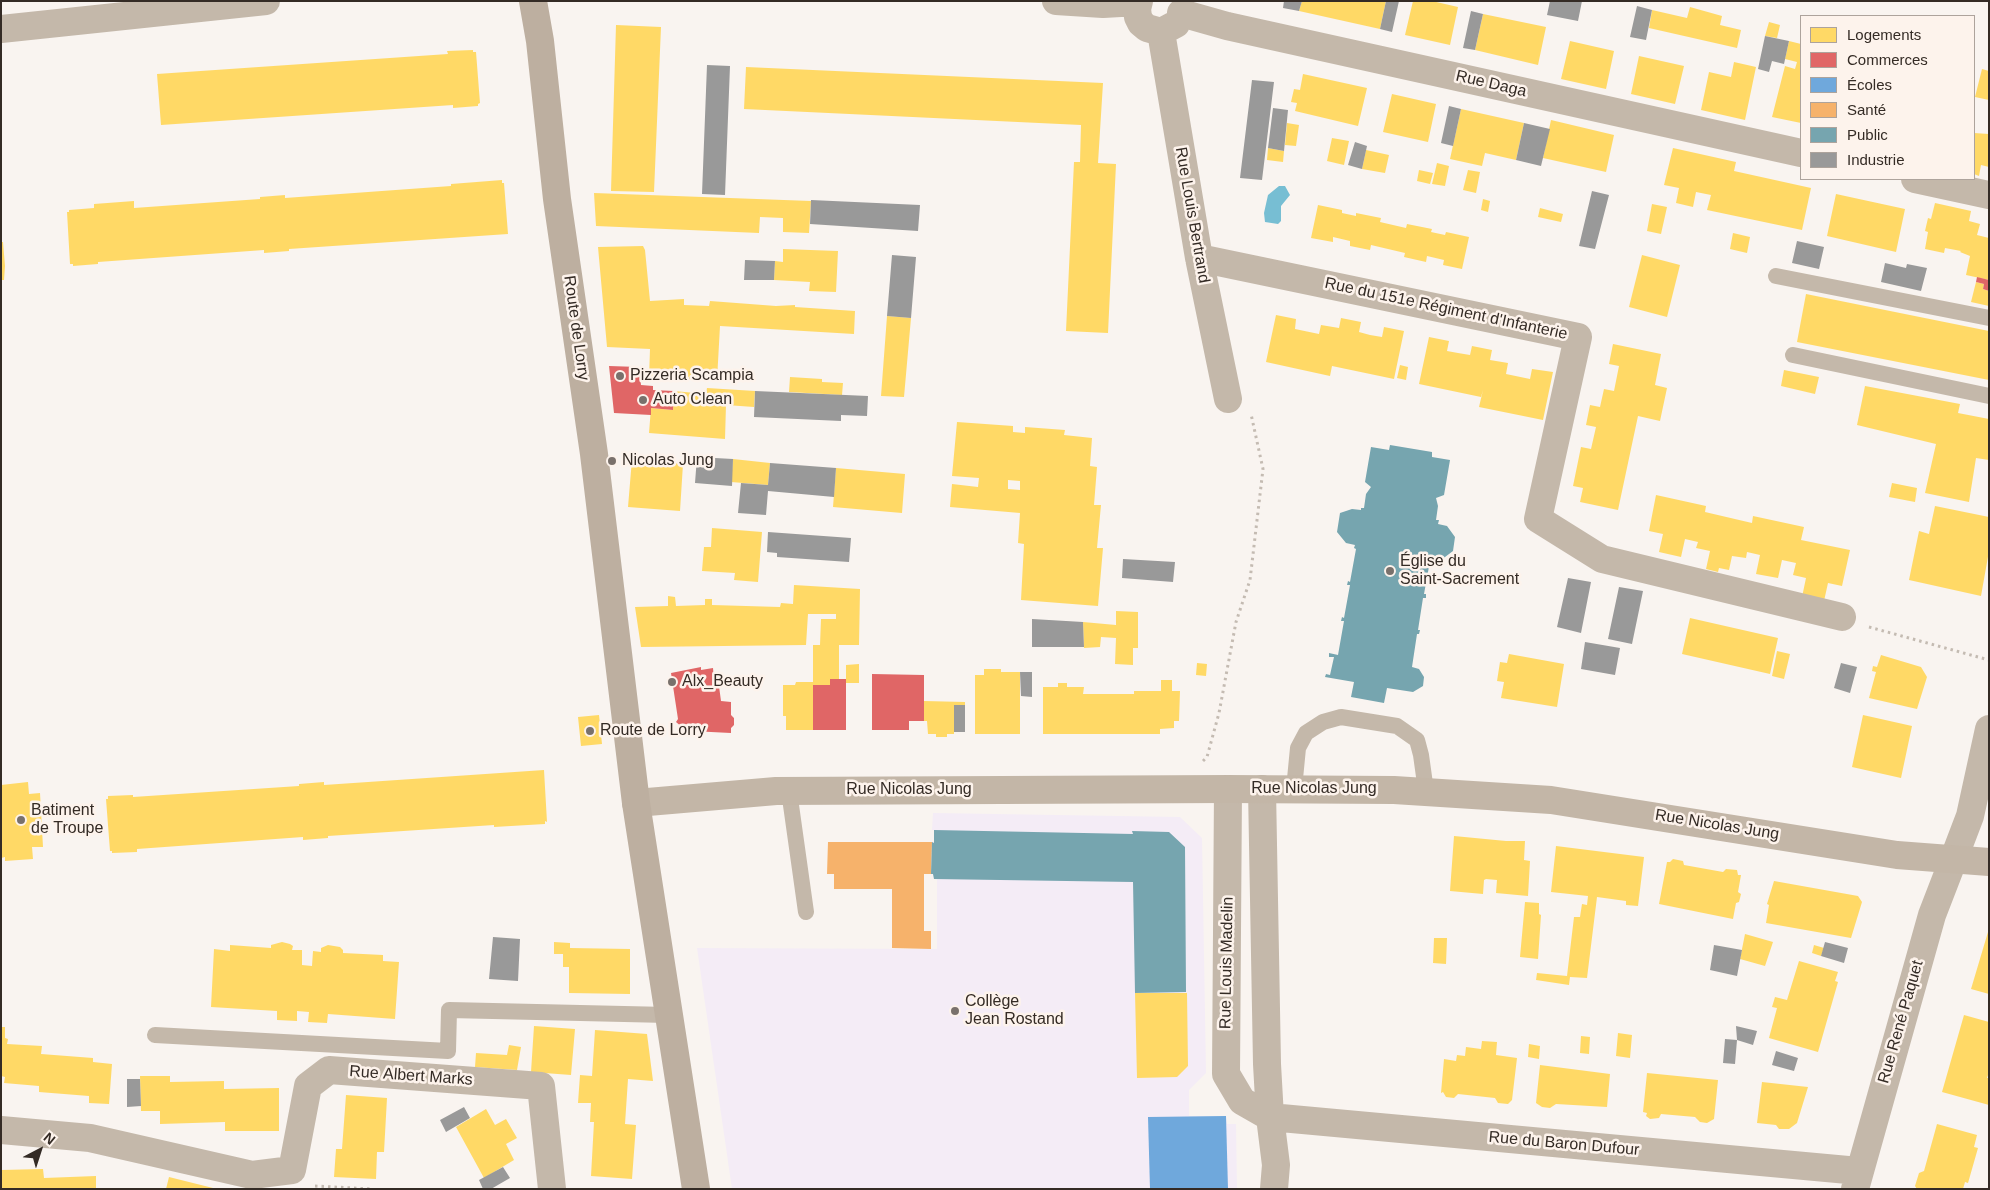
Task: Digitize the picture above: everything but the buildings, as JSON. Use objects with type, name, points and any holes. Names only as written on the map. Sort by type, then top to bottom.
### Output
[{"type":"main road","name":"Route de Lorry","points":[[533,1],[540,42],[558,199],[594,454],[636,804],[696,1189]]},
{"type":"main road","name":"Rue Nicolas Jung","points":[[636,804],[789,790],[1228,788],[1426,791],[1551,800],[1897,855],[1989,862]]},
{"type":"street","points":[[1,30],[266,1]]},
{"type":"street","points":[[1056,1],[1111,4],[1139,2],[1137,10],[1141,23],[1154,31],[1161,32],[1172,28],[1176,24],[1180,7]]},
{"type":"street","name":"Rue Daga","points":[[1180,7],[1227,26],[1800,153]]},
{"type":"street","name":"Rue Louis Bertrand","points":[[1161,32],[1199,258],[1228,399]]},
{"type":"street","points":[[1920,180],[1989,195]]},
{"type":"street","name":"Rue du 151e Régiment d'Infanterie","points":[[1199,258],[1578,337],[1538,519],[1602,559],[1842,617]]},
{"type":"street","name":"Rue René Paquet","points":[[1857,1180],[1932,915],[1970,816],[1989,729]]},
{"type":"street","name":"Rue Louis Madelin","points":[[1228,788],[1226,1074],[1242,1101],[1270,1117]]},
{"type":"street","points":[[1262,789],[1270,1117],[1276,1165],[1274,1189]]},
{"type":"street","name":"Rue Albert Marks","points":[[292,1170],[308,1086],[329,1070],[541,1086],[552,1189]]},
{"type":"street","name":"Rue du Baron Dufour","points":[[1270,1117],[1857,1180]]},
{"type":"street","points":[[1,1130],[90,1138],[251,1182],[292,1170]]},
{"type":"lane","points":[[1776,276],[1989,318]]},
{"type":"lane","points":[[1793,355],[1989,396]]},
{"type":"lane","points":[[1294,789],[1298,748],[1306,733],[1323,722],[1341,717],[1397,726],[1417,740],[1426,791]]},
{"type":"lane","points":[[789,790],[806,912]]},
{"type":"lane","points":[[155,1035],[448,1051],[449,1010],[668,1015]]},
{"type":"path","points":[[1176,789],[1207,757],[1220,713],[1236,622],[1250,580],[1263,469],[1252,414],[1228,399]]},
{"type":"path","points":[[1842,617],[1847,622],[1989,660]]},
{"type":"path","points":[[292,1170],[312,1185],[372,1189]]},
{"type":"shaded area","name":"Collège Jean Rostand","points":[[933,813],[1180,817],[1202,838],[1206,1073],[1189,1090],[1189,1116],[1226,1116],[1227,1124],[1236,1124],[1237,1189],[732,1189],[697,948],[937,949],[937,879],[934,879],[933,874],[931,874],[932,842],[934,842],[934,830],[932,830]]},
{"type":"water","points":[[1279,186],[1285,186],[1290,195],[1281,206],[1281,221],[1278,224],[1265,222],[1264,213],[1268,195]]},
{"type":"place","name":"Pizzeria Scampia","points":[[620,376]]},
{"type":"place","name":"Auto Clean","points":[[643,400]]},
{"type":"place","name":"Nicolas Jung","points":[[612,461]]},
{"type":"place","name":"Église du Saint-Sacrement","points":[[1390,571]]},
{"type":"place","name":"Alx_Beauty","points":[[672,682]]},
{"type":"place","name":"Route de Lorry","points":[[590,731]]},
{"type":"place","name":"Batiment de Troupe","points":[[21,820]]},
{"type":"place","name":"Collège Jean Rostand","points":[[955,1011]]}]
